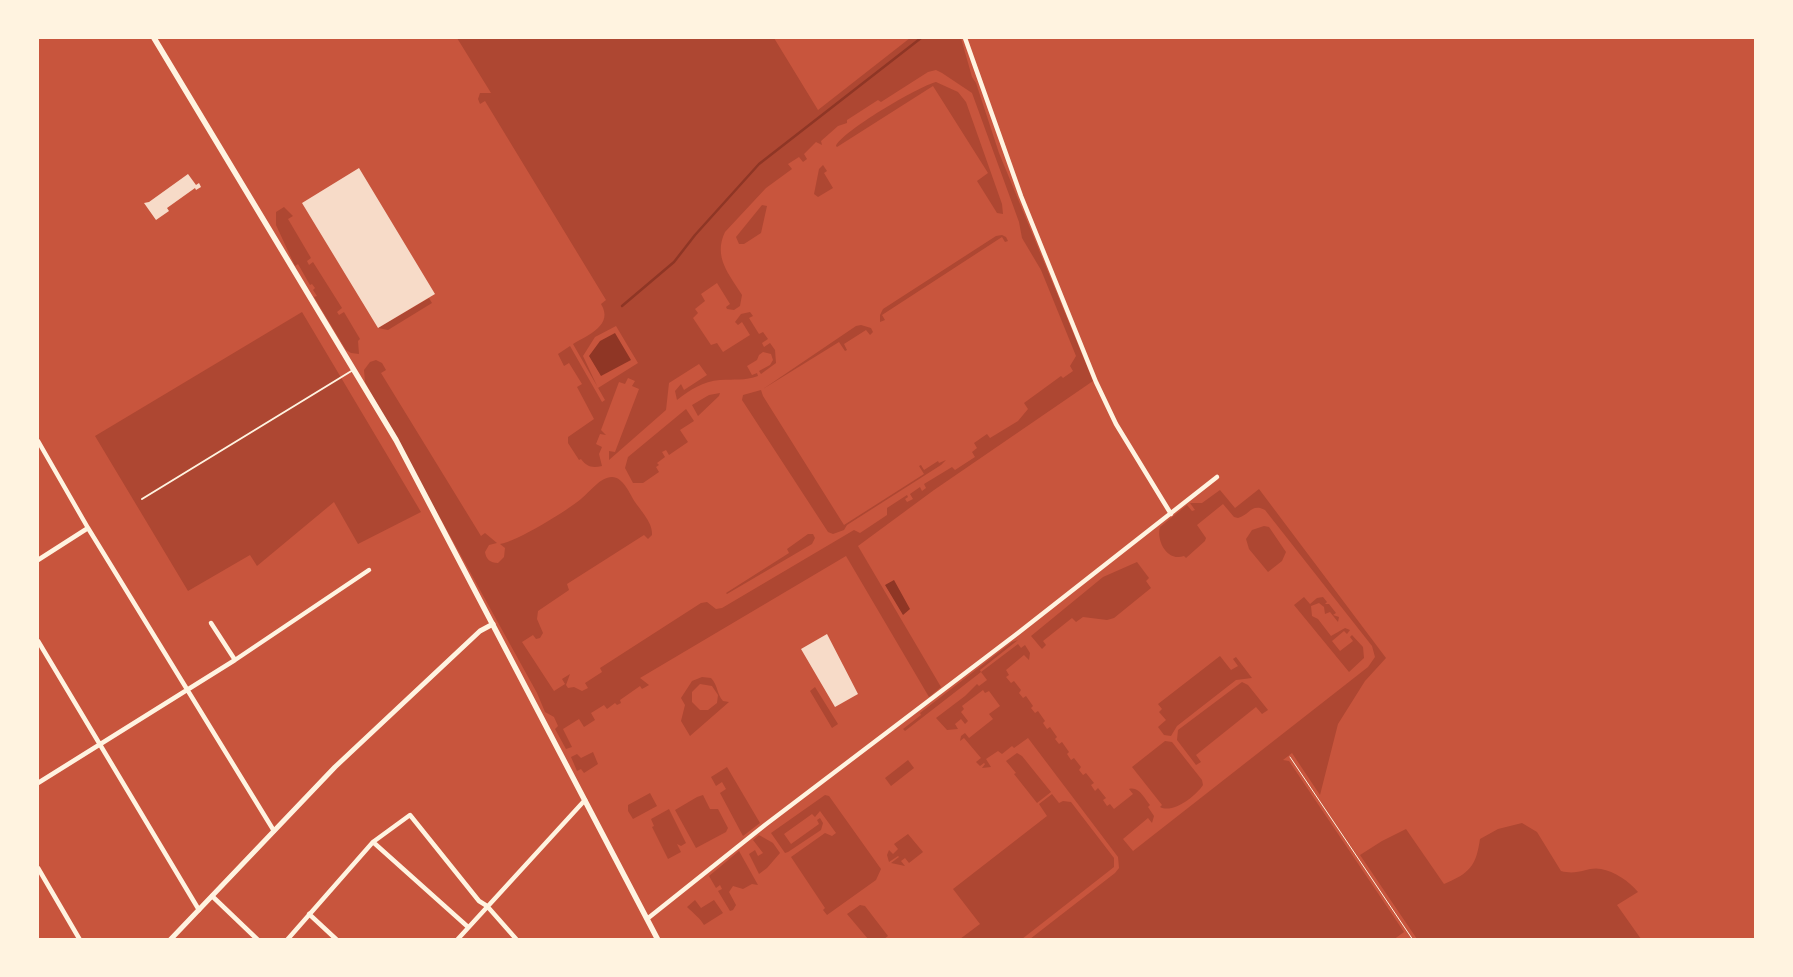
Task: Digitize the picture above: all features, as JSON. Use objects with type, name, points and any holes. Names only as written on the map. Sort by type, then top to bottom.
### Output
[{"type":"main road","points":[[154,38],[400,448],[658,940]]},
{"type":"street","points":[[965,38],[1021,196],[1096,382],[1116,424],[1171,514]]},
{"type":"street","points":[[38,441],[88,528],[274,830]]},
{"type":"street","points":[[647,919],[765,825],[1217,477]]},
{"type":"street","points":[[38,560],[88,528]]},
{"type":"street","points":[[38,783],[235,660],[369,570]]},
{"type":"street","points":[[211,623],[235,660]]},
{"type":"street","points":[[170,940],[357,744],[480,632],[493,624]]},
{"type":"street","points":[[38,641],[198,910]]},
{"type":"street","points":[[457,940],[486,906],[585,800]]},
{"type":"street","points":[[287,940],[373,842],[410,815],[479,901],[486,906],[517,940]]},
{"type":"street","points":[[373,842],[468,927]]},
{"type":"street","points":[[38,868],[80,940]]},
{"type":"street","points":[[212,896],[258,940]]},
{"type":"street","points":[[309,914],[337,940]]},
{"type":"lane","points":[[142,499],[353,370]]},
{"type":"path","points":[[1290,757],[1413,940]]},
{"type":"shaded area","points":[[457,38],[774,38],[818,110],[910,38],[961,38],[972,77],[976,83],[999,153],[1093,381],[934,490],[858,546],[941,687],[929,697],[846,556],[640,678],[649,685],[642,689],[640,686],[620,700],[621,703],[617,705],[615,703],[607,709],[604,705],[591,713],[595,720],[584,727],[579,719],[563,729],[572,747],[566,749],[555,729],[558,726],[554,717],[545,712],[537,693],[365,382],[364,370],[370,362],[376,360],[382,363],[386,370],[381,373],[481,536],[485,533],[497,543],[489,545],[485,552],[487,559],[495,563],[498,563],[504,557],[505,548],[500,544],[518,538],[554,518],[581,499],[603,479],[616,478],[626,486],[649,522],[652,535],[648,539],[644,535],[567,584],[569,590],[538,611],[537,619],[543,633],[540,638],[536,639],[533,635],[522,642],[554,691],[565,684],[562,679],[570,674],[566,685],[568,688],[574,687],[582,691],[588,688],[585,683],[602,672],[600,668],[701,603],[707,602],[716,609],[722,608],[854,530],[860,533],[887,515],[887,508],[907,495],[908,497],[905,499],[907,502],[913,499],[910,494],[920,487],[922,491],[926,488],[924,484],[952,467],[955,470],[975,457],[972,452],[977,448],[974,443],[987,434],[990,438],[1018,421],[1028,409],[1024,403],[1061,376],[1063,378],[1073,371],[1070,366],[1076,356],[1041,270],[1022,238],[1019,222],[972,93],[936,70],[928,72],[881,102],[878,100],[847,120],[847,123],[838,126],[821,141],[822,145],[816,142],[804,154],[807,159],[803,162],[799,157],[788,164],[792,169],[766,188],[725,232],[721,249],[722,257],[724,265],[742,295],[740,306],[734,310],[727,309],[726,307],[730,304],[717,283],[701,294],[705,301],[695,309],[698,313],[693,318],[711,345],[717,343],[723,352],[750,335],[742,322],[738,325],[735,322],[741,314],[750,312],[753,316],[749,318],[759,334],[763,332],[768,339],[762,343],[764,347],[770,343],[775,350],[776,363],[761,374],[759,371],[770,365],[773,360],[771,354],[763,352],[757,360],[747,366],[752,375],[757,373],[758,376],[708,382],[677,400],[675,391],[681,384],[684,390],[707,375],[699,364],[669,383],[666,410],[609,460],[609,451],[615,452],[639,389],[632,386],[635,381],[628,378],[625,384],[619,382],[601,430],[606,435],[600,434],[596,444],[602,447],[599,454],[602,466],[595,467],[585,464],[581,459],[579,460],[568,443],[568,437],[594,419],[577,387],[582,384],[569,363],[564,366],[558,354],[570,346],[602,402],[605,400],[598,388],[638,363],[616,326],[595,337],[583,356],[597,387],[573,344],[592,333],[602,324],[604,311],[601,304],[606,300],[485,101],[480,104],[478,99],[480,93],[491,93]]},
{"type":"shaded area","points":[[936,82],[958,92],[966,102],[1002,204],[1003,214],[997,213],[977,181],[988,173],[933,86],[836,146],[851,131],[882,110]]},
{"type":"shaded area","points":[[823,165],[827,171],[824,173],[833,188],[818,197],[814,194],[819,169]]},
{"type":"shaded area","points":[[762,205],[767,206],[761,233],[744,244],[739,244],[736,237]]},
{"type":"shaded area","points":[[284,207],[293,216],[288,219],[311,258],[307,261],[309,265],[313,262],[342,308],[337,312],[339,315],[344,312],[360,339],[358,341],[359,354],[346,350],[314,297],[317,296],[313,290],[315,288],[312,284],[310,285],[298,264],[295,266],[276,225],[276,212]]},
{"type":"shaded area","points":[[1002,235],[1008,241],[1005,242],[1002,237],[882,315],[885,320],[880,322],[880,315],[883,309],[996,236]]},
{"type":"shaded area","points":[[429,298],[432,303],[388,330],[378,328]]},
{"type":"shaded area","points":[[302,312],[421,512],[358,544],[334,502],[257,566],[250,555],[188,591],[95,436]]},
{"type":"shaded area","points":[[861,325],[871,328],[873,332],[870,335],[866,330],[844,344],[847,350],[845,351],[839,342],[763,389],[856,326]]},
{"type":"shaded area","points":[[615,333],[631,360],[601,376],[589,356],[600,341]]},
{"type":"shaded area","points":[[761,390],[844,525],[924,474],[919,466],[921,465],[924,470],[938,461],[939,463],[946,460],[847,525],[844,530],[833,534],[828,532],[742,400],[743,395]]},
{"type":"shaded area","points":[[720,393],[698,416],[692,405],[709,395]]},
{"type":"shaded area","points":[[686,409],[694,421],[680,430],[688,442],[669,455],[666,450],[662,452],[665,457],[657,463],[659,465],[656,467],[659,472],[643,483],[633,483],[625,468],[628,457]]},
{"type":"shaded area","points":[[1259,489],[1386,658],[1365,681],[1338,724],[1320,795],[1292,753],[1283,760],[1289,761],[1404,932],[1393,940],[1030,939],[1115,873],[1119,868],[1118,857],[1028,738],[1014,748],[1012,746],[1002,754],[998,751],[986,759],[991,767],[982,768],[984,763],[980,766],[976,762],[981,758],[964,738],[960,741],[961,736],[965,733],[969,738],[993,719],[989,714],[1000,706],[989,691],[985,693],[983,690],[962,706],[964,709],[961,712],[968,721],[965,724],[961,719],[955,724],[958,729],[947,730],[936,718],[965,696],[977,684],[979,686],[987,680],[981,672],[1018,644],[1021,648],[1025,645],[1030,653],[1029,660],[1024,655],[1006,670],[1009,675],[1006,677],[1011,683],[1014,681],[1021,690],[1019,693],[1023,698],[1026,696],[1033,706],[1031,708],[1035,713],[1038,711],[1045,721],[1043,723],[1047,729],[1050,727],[1057,737],[1055,739],[1059,744],[1062,742],[1069,752],[1067,754],[1071,760],[1074,758],[1081,767],[1079,770],[1083,775],[1086,773],[1094,783],[1091,785],[1095,791],[1098,788],[1106,798],[1103,800],[1107,806],[1110,804],[1114,809],[1133,794],[1129,789],[1136,789],[1150,805],[1148,807],[1154,816],[1152,823],[1148,818],[1123,839],[1133,851],[1368,667],[1375,657],[1372,646],[1265,510],[1260,508],[1253,509],[1238,518],[1234,517],[1223,504],[1197,525],[1206,538],[1205,541],[1186,558],[1184,556],[1173,556],[1164,549],[1160,539],[1160,527],[1187,505],[1192,511],[1195,510],[1190,503],[1202,503],[1220,490],[1235,508]]},
{"type":"shaded area","points":[[1264,526],[1269,527],[1286,552],[1282,561],[1268,572],[1249,549],[1246,539],[1252,530]]},
{"type":"shaded area","points":[[808,534],[813,534],[815,538],[812,544],[726,593],[789,553],[787,549]]},
{"type":"shaded area","points":[[1137,562],[1149,578],[1146,581],[1151,588],[1114,618],[1107,620],[1083,617],[1076,622],[1072,618],[1043,641],[1046,645],[1042,649],[1031,636],[1103,577]]},
{"type":"shaded area","points":[[894,580],[910,609],[903,615],[885,585]]},
{"type":"shaded area","points":[[1304,597],[1310,604],[1317,598],[1323,597],[1327,602],[1325,604],[1329,604],[1336,613],[1333,615],[1339,617],[1338,622],[1330,612],[1325,614],[1324,607],[1319,603],[1311,606],[1312,616],[1318,619],[1331,636],[1345,628],[1350,630],[1347,634],[1344,631],[1332,641],[1340,651],[1353,641],[1350,637],[1352,635],[1363,647],[1364,658],[1349,672],[1294,605]]},
{"type":"shaded area","points":[[1018,640],[980,670],[981,672],[905,731],[903,729],[921,715],[920,713],[1012,642]]},
{"type":"shaded area","points":[[1220,656],[1231,670],[1238,666],[1233,659],[1236,657],[1252,678],[1236,680],[1177,726],[1171,736],[1164,735],[1158,727],[1166,720],[1159,712],[1162,709],[1158,704]]},
{"type":"shaded area","points":[[702,677],[711,678],[721,699],[729,702],[690,736],[681,721],[685,705],[681,698],[692,681]],"holes":[[[700,684],[712,686],[718,695],[717,703],[708,710],[700,710],[692,702],[692,692]]]},
{"type":"shaded area","points":[[1242,682],[1248,685],[1268,710],[1262,714],[1256,707],[1196,755],[1201,762],[1196,765],[1177,740],[1178,730]]},
{"type":"shaded area","points":[[815,687],[838,724],[832,728],[810,691]]},
{"type":"shaded area","points":[[1165,741],[1172,742],[1202,780],[1203,785],[1184,803],[1165,809],[1160,807],[1162,805],[1132,767]]},
{"type":"shaded area","points":[[593,752],[598,764],[584,773],[581,769],[577,771],[571,757],[577,754],[581,758]]},
{"type":"shaded area","points":[[1017,753],[1022,756],[1051,792],[1037,803],[1006,761]]},
{"type":"shaded area","points":[[908,760],[914,768],[891,786],[885,778]]},
{"type":"shaded area","points":[[727,767],[760,823],[743,836],[720,793],[726,789],[722,782],[716,786],[711,777]]},
{"type":"shaded area","points":[[650,793],[657,806],[633,819],[628,811],[628,805]]},
{"type":"shaded area","points":[[1052,794],[1059,803],[1063,801],[1071,802],[1114,858],[1114,867],[1022,939],[960,939],[980,924],[953,889],[1047,816],[1039,804]]},
{"type":"shaded area","points":[[703,795],[710,809],[718,809],[728,828],[726,832],[696,848],[675,810]]},
{"type":"shaded area","points":[[825,795],[829,796],[881,869],[876,880],[827,915],[823,910],[825,908],[791,857],[825,833],[832,836],[836,833],[820,811],[815,817],[812,814],[784,834],[791,844],[819,824],[817,820],[820,818],[823,823],[821,830],[788,852],[785,853],[771,833]]},
{"type":"shaded area","points":[[669,809],[686,843],[681,846],[677,844],[681,852],[668,859],[652,827],[654,826],[651,819]]},
{"type":"shaded area","points":[[1522,823],[1537,832],[1561,871],[1578,872],[1596,868],[1606,870],[1635,888],[1638,892],[1617,905],[1641,939],[1417,939],[1360,855],[1406,829],[1444,884],[1466,872],[1474,862],[1480,839],[1498,829]]},
{"type":"shaded area","points":[[908,834],[923,852],[909,863],[905,858],[901,861],[905,866],[891,863],[898,856],[889,862],[887,855],[889,850],[893,854],[898,849],[894,844]]},
{"type":"shaded area","points":[[759,835],[773,843],[780,853],[759,874],[749,854],[755,850],[758,856],[763,853],[753,840]]},
{"type":"shaded area","points":[[739,851],[758,885],[752,884],[743,889],[733,886],[729,892],[736,905],[730,911],[718,891],[722,889],[720,885],[716,888],[709,876]]},
{"type":"shaded area","points":[[695,900],[701,908],[714,900],[723,913],[704,925],[687,907]]},
{"type":"shaded area","points":[[860,905],[865,906],[888,936],[884,939],[868,939],[847,914]]},
{"type":"building","points":[[359,168],[435,294],[378,328],[302,203]]},
{"type":"building","points":[[188,174],[196,185],[199,183],[201,187],[196,190],[195,188],[167,208],[169,211],[156,220],[144,203],[149,202]]},
{"type":"building","points":[[827,634],[858,694],[835,707],[801,649]]},
{"type":"waterway","points":[[622,306],[674,262],[695,235],[759,164],[921,38]]}]
